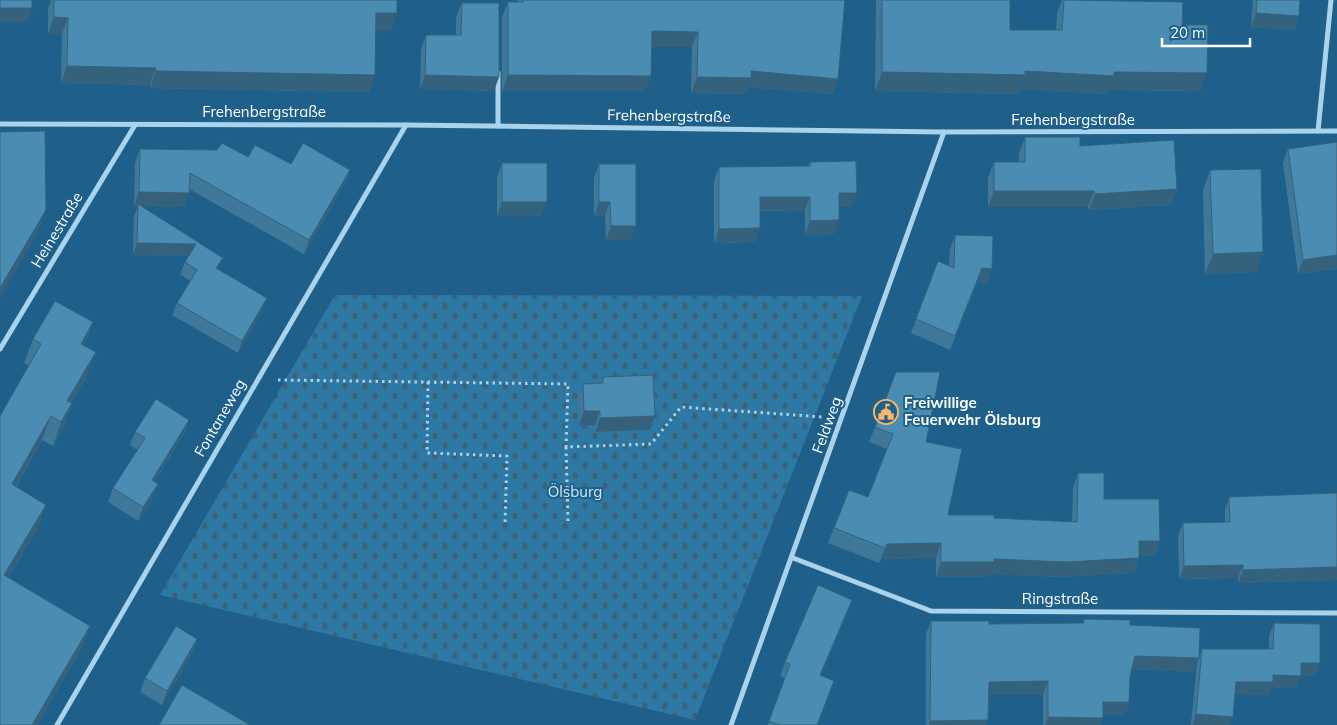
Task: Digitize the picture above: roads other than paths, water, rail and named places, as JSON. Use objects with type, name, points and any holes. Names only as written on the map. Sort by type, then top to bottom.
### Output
[{"type":"street","points":[[1318,131],[1331,0]]},
{"type":"street","points":[[498,68],[498,126]]},
{"type":"street","name":"Frehenbergstraße","points":[[0,124],[406,125],[944,132],[1337,131]]},
{"type":"street","name":"Heinestraße","points":[[0,349],[135,125]]},
{"type":"street","name":"Fontaneweg","points":[[57,725],[406,125]]},
{"type":"street","name":"Feldweg","points":[[732,725],[944,132]]},
{"type":"street","name":"Ringstraße","points":[[793,558],[931,611],[1337,613]]},
{"type":"place","name":"Freiwillige Feuerwehr Ölsburg","points":[[886,412]]},
{"type":"park label","name":"Ölsburg","points":[[575,492]]}]
